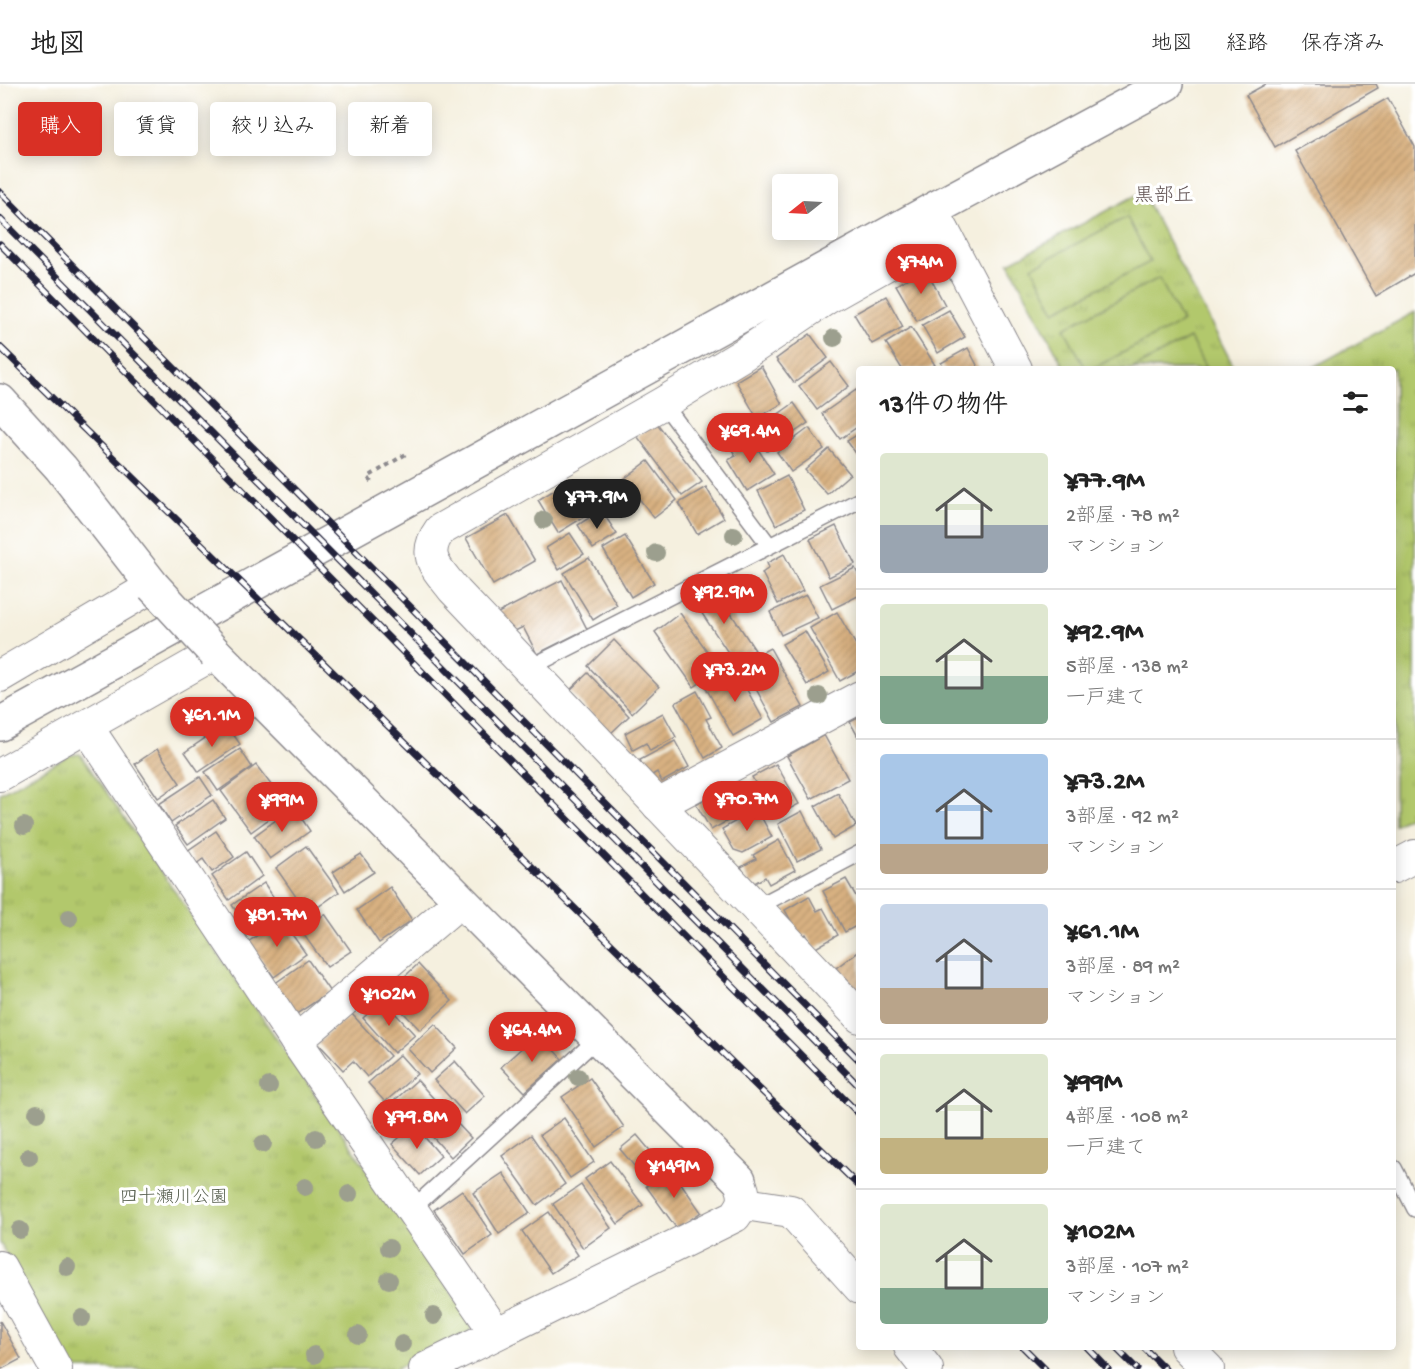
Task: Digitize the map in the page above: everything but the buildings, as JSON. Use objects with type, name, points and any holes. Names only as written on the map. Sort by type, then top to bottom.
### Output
[{"type":"street","points":[[0,724],[938,221],[1166,84]]},
{"type":"street","points":[[938,221],[1014,366]]},
{"type":"street","points":[[856,1013],[446,581],[430,553],[433,539],[445,527],[663,403],[744,354],[938,221]]},
{"type":"street","points":[[0,401],[61,468],[153,586],[215,653],[459,902],[598,1038],[742,1192],[791,1211],[856,1284]]},
{"type":"street","points":[[0,676],[153,586]]},
{"type":"street","points":[[0,775],[215,653]]},
{"type":"street","points":[[658,805],[856,699]]},
{"type":"street","points":[[87,727],[296,1041],[496,1334]]},
{"type":"street","points":[[1396,866],[1415,856]]},
{"type":"street","points":[[296,1041],[459,902]]},
{"type":"street","points":[[424,1369],[735,1216],[742,1192]]},
{"type":"street","points":[[0,1268],[56,1369]]},
{"type":"street","points":[[912,1350],[927,1369]]},
{"type":"street","points":[[1189,1350],[1208,1369]]},
{"type":"lane","points":[[663,403],[770,545]]},
{"type":"lane","points":[[529,668],[856,502]]},
{"type":"lane","points":[[755,908],[856,855]]},
{"type":"lane","points":[[412,1209],[598,1038]]},
{"type":"lane","points":[[1396,1172],[1415,1209]]},
{"type":"path","points":[[372,483],[368,477],[406,454]]},
{"type":"green space","points":[[1142,192],[1233,366],[1063,366],[1009,263]]},
{"type":"green space","points":[[1127,217],[1150,262],[1055,311],[1032,267]]},
{"type":"green space","points":[[1159,278],[1182,322],[1098,366],[1084,366],[1064,328]]},
{"type":"green space","points":[[1415,312],[1415,813],[1396,824],[1396,366],[1316,366]]},
{"type":"green space","points":[[1190,338],[1204,366],[1138,366]]},
{"type":"green space","name":"四十瀬川公園","points":[[80,754],[469,1317],[472,1324],[470,1332],[395,1369],[69,1369],[0,1243],[0,793],[70,755]]},
{"type":"railway","points":[[0,192],[856,1057]]},
{"type":"railway","points":[[0,219],[856,1083]]},
{"type":"railway","points":[[0,244],[856,1111]]},
{"type":"railway","points":[[0,347],[856,1183]]},
{"type":"railway","points":[[1026,1350],[1045,1369]]},
{"type":"railway","points":[[1090,1350],[1108,1369]]},
{"type":"railway","points":[[1118,1350],[1137,1369]]},
{"type":"railway","points":[[1146,1350],[1165,1369]]},
{"type":"district","name":"黒部丘","points":[[1164,194]]}]
